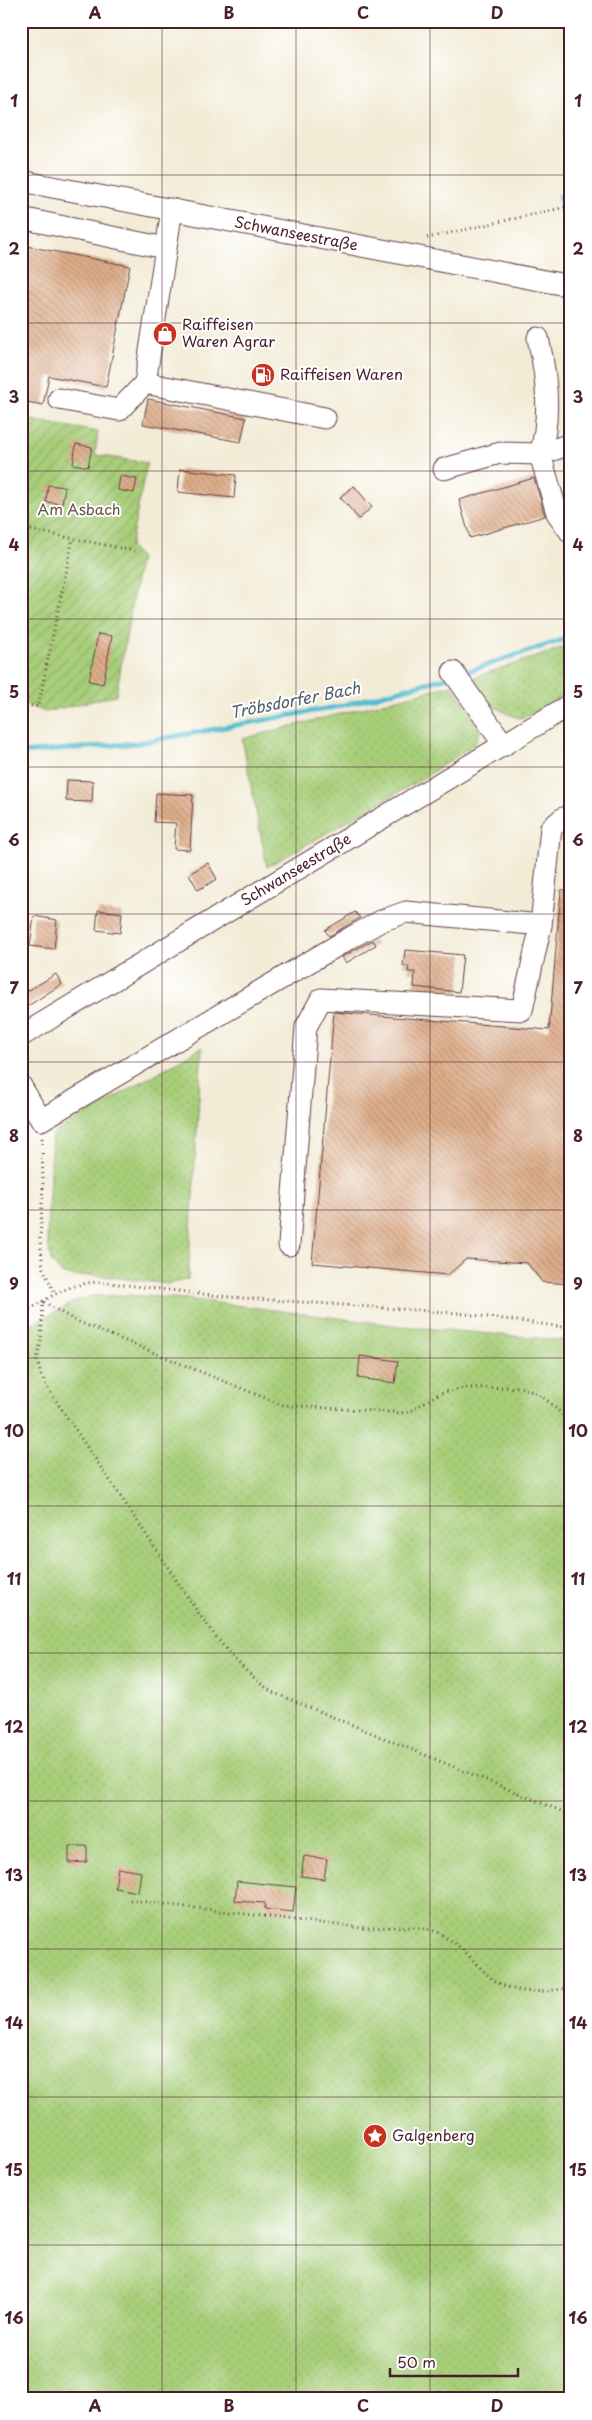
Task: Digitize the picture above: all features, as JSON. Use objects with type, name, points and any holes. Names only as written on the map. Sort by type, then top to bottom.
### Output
[{"type":"street","name":"Schwanseestraße","points":[[21,181],[571,286]]},
{"type":"street","points":[[59,399],[118,410],[144,383],[172,209]]},
{"type":"street","points":[[21,218],[165,248]]},
{"type":"street","points":[[538,338],[542,356],[547,416],[546,434],[540,454],[557,513],[571,533]]},
{"type":"street","points":[[144,383],[325,418]]},
{"type":"street","points":[[444,469],[500,453],[540,454],[571,444]]},
{"type":"street","points":[[453,672],[504,745]]},
{"type":"street","name":"Schwanseestraße","points":[[21,1036],[571,704]]},
{"type":"street","points":[[289,1245],[306,1027],[321,999],[522,1010],[540,925],[551,828],[563,818],[571,819]]},
{"type":"street","points":[[21,1086],[41,1120],[381,920],[406,912],[540,925]]},
{"type":"path","points":[[405,255],[424,239],[571,206]]},
{"type":"path","points":[[21,528],[135,551]]},
{"type":"path","points":[[21,704],[38,707],[72,538]]},
{"type":"path","points":[[41,1120],[43,1186],[40,1240],[43,1268],[55,1294]]},
{"type":"path","points":[[21,1314],[55,1294],[83,1282],[101,1282],[229,1297],[458,1313],[571,1328]]},
{"type":"path","points":[[43,1301],[74,1320],[282,1404],[407,1414],[440,1393],[465,1388],[520,1387],[538,1394],[554,1406],[571,1424]]},
{"type":"path","points":[[43,1301],[42,1341],[37,1359],[41,1375],[47,1387],[200,1615],[229,1653],[253,1679],[272,1692],[571,1814]]},
{"type":"path","points":[[130,1900],[362,1928],[397,1929],[413,1927],[435,1931],[450,1940],[491,1977],[509,1988],[538,1993],[571,1987]]},
{"type":"green space","name":"Am Asbach","points":[[21,418],[98,432],[95,455],[147,463],[130,547],[140,557],[116,695],[45,712],[21,702]]},
{"type":"green space","points":[[571,645],[571,691],[530,715],[519,718],[497,708],[480,692],[472,678]]},
{"type":"green space","points":[[452,685],[472,714],[480,731],[475,744],[420,780],[267,867],[242,739]]},
{"type":"green space","points":[[202,1047],[188,1279],[168,1284],[95,1275],[74,1276],[62,1274],[51,1261],[47,1235],[52,1134]]},
{"type":"green space","points":[[128,1295],[186,1299],[401,1326],[571,1341],[571,2399],[21,2399],[21,1329],[75,1301],[93,1296]]},
{"type":"building","points":[[21,245],[130,266],[106,387],[49,376],[43,405],[21,401]]},
{"type":"building","points":[[148,399],[246,418],[241,442],[143,424]]},
{"type":"building","points":[[76,444],[92,447],[88,467],[73,464]]},
{"type":"building","points":[[180,469],[236,475],[234,498],[178,492]]},
{"type":"building","points":[[120,476],[137,479],[134,493],[118,490]]},
{"type":"building","points":[[534,478],[545,516],[470,538],[459,500]]},
{"type":"building","points":[[48,485],[65,487],[62,504],[46,502]]},
{"type":"building","points":[[354,486],[372,507],[359,519],[340,497]]},
{"type":"building","points":[[98,634],[112,636],[103,684],[89,681]]},
{"type":"building","points":[[67,780],[93,781],[92,802],[66,801]]},
{"type":"building","points":[[156,793],[193,795],[190,850],[174,849],[176,823],[154,822]]},
{"type":"building","points":[[208,863],[217,879],[198,890],[189,874]]},
{"type":"building","points":[[561,890],[571,890],[571,1284],[542,1282],[527,1263],[466,1259],[448,1275],[312,1263],[334,1012],[549,1030]]},
{"type":"building","points":[[98,910],[122,913],[120,933],[96,930]]},
{"type":"building","points":[[355,912],[360,918],[329,936],[325,930]]},
{"type":"building","points":[[34,916],[57,920],[54,949],[30,946]]},
{"type":"building","points":[[373,940],[376,945],[346,963],[342,957]]},
{"type":"building","points":[[405,950],[463,955],[459,992],[414,987],[415,972],[408,972],[409,966],[403,966]]},
{"type":"building","points":[[56,974],[62,984],[23,1009],[21,995]]},
{"type":"building","points":[[360,1356],[398,1361],[395,1383],[358,1378]]},
{"type":"building","points":[[69,1846],[87,1846],[87,1862],[69,1863]]},
{"type":"building","points":[[304,1856],[327,1859],[324,1879],[301,1876]]},
{"type":"building","points":[[118,1868],[141,1872],[138,1892],[115,1888]]},
{"type":"building","points":[[237,1881],[296,1887],[293,1912],[265,1909],[265,1903],[235,1901]]},
{"type":"waterway","points":[[560,196],[566,235],[571,235]]},
{"type":"waterway","name":"Tröbsdorfer Bach","points":[[460,674],[571,637]]},
{"type":"waterway","name":"Tröbsdorfer Bach","points":[[21,753],[138,743],[336,707],[449,677]]},
{"type":"place","name":"Raiffeisen Waren Agrar","points":[[165,334]]},
{"type":"place","name":"Raiffeisen Waren","points":[[263,375]]},
{"type":"place","name":"Galgenberg","points":[[375,2136]]}]
